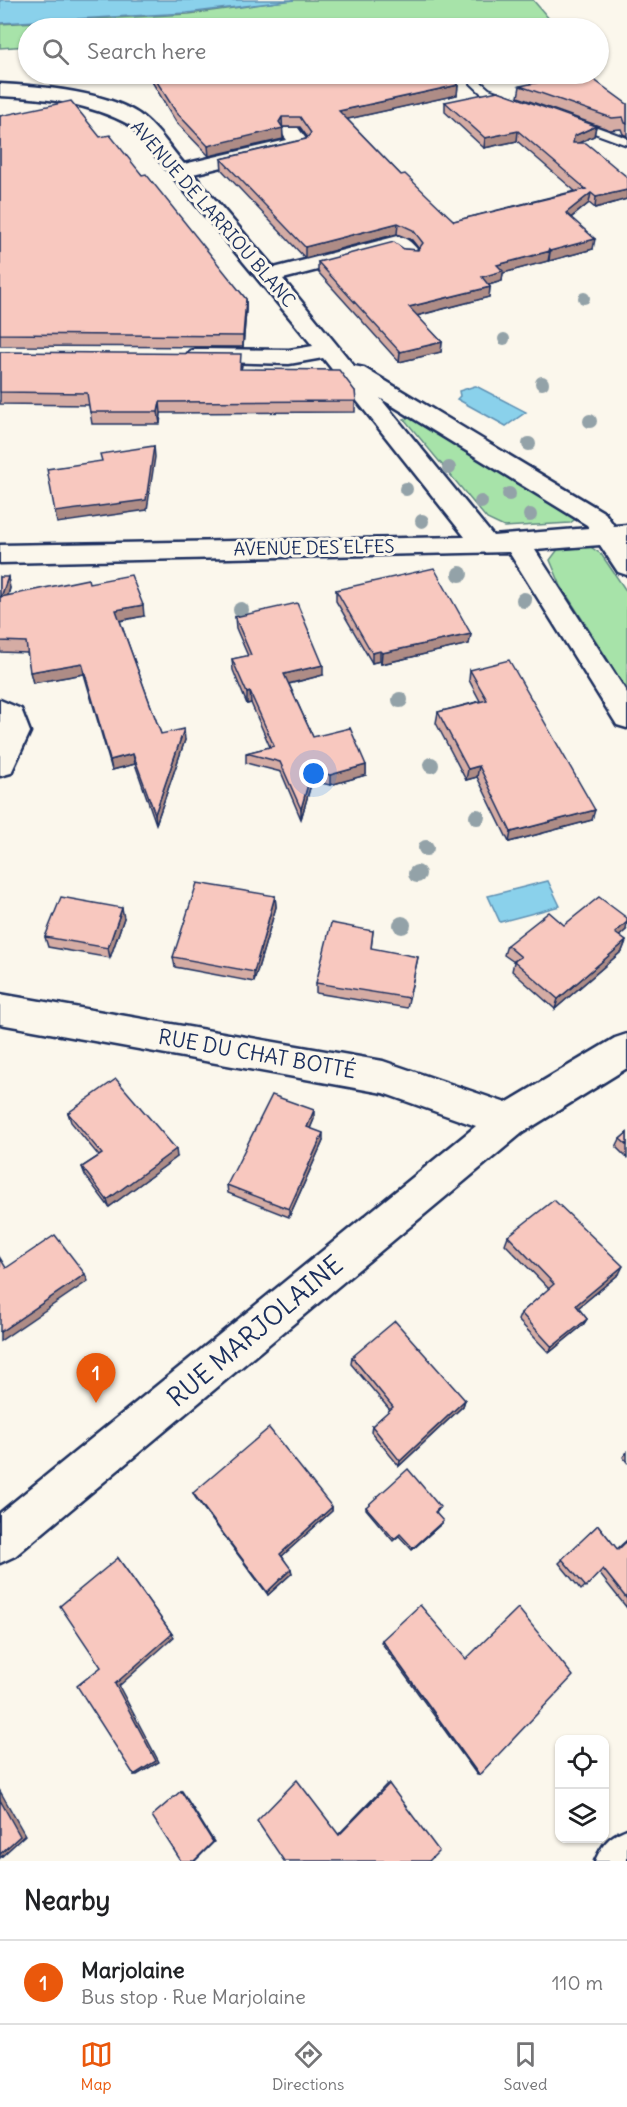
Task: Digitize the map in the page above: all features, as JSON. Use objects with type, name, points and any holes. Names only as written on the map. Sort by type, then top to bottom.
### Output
[{"type":"street","name":"AVENUE DE LARRIOU BLANC","points":[[0,90],[72,96],[115,108],[136,121],[269,276],[486,545]]},
{"type":"street","points":[[179,171],[298,143],[291,132]]},
{"type":"street","points":[[269,276],[398,242],[409,253]]},
{"type":"street","name":"AVENUE DE LARRIOU BLANC","points":[[332,355],[596,519],[617,535],[627,566]]},
{"type":"street","points":[[173,356],[332,355]]},
{"type":"street","name":"AVENUE DES ELFES","points":[[0,554],[486,545],[617,535]]},
{"type":"street","points":[[517,543],[627,717]]},
{"type":"street","points":[[0,711],[11,717],[15,732],[0,765]]},
{"type":"street","name":"RUE DU CHAT BOTTÉ","points":[[0,1009],[383,1077],[509,1121]]},
{"type":"street","name":"RUE MARJOLAINE","points":[[0,1541],[509,1121],[627,1049]]},
{"type":"street","points":[[620,1861],[627,1852]]},
{"type":"lane","points":[[477,84],[485,91],[527,106]]},
{"type":"lane","points":[[559,117],[627,142]]},
{"type":"lane","points":[[594,143],[627,128]]},
{"type":"green space","points":[[292,0],[533,0],[548,18],[113,18],[189,14]]},
{"type":"green space","points":[[18,23],[18,47],[0,48],[0,24]]},
{"type":"green space","points":[[415,416],[578,517],[570,523],[504,527],[487,519],[404,419]]},
{"type":"green space","points":[[589,546],[601,554],[627,592],[627,690],[561,586],[550,560],[559,548]]},
{"type":"water","points":[[0,0],[294,0],[187,13],[94,18],[18,18],[18,22],[0,23]]},
{"type":"water","points":[[476,386],[526,412],[506,426],[457,399],[460,396],[459,391]]},
{"type":"water","points":[[548,881],[560,906],[500,922],[488,896]]},
{"type":"building","points":[[158,84],[457,84],[339,111],[401,175],[405,174],[454,221],[586,189],[518,131],[485,138],[445,102],[498,91],[596,126],[574,136],[573,143],[586,143],[627,177],[627,190],[596,197],[591,193],[566,213],[595,239],[497,265],[503,271],[482,277],[490,287],[409,307],[442,342],[400,352],[318,262],[394,242],[404,249],[418,250],[423,243],[413,230],[398,223],[305,247],[221,159],[306,139],[311,133],[300,117],[282,117],[279,122],[283,128],[208,146],[176,112]]},
{"type":"building","points":[[600,84],[627,104],[627,124],[623,117],[612,118],[520,86]]},
{"type":"building","points":[[71,101],[100,137],[110,135],[142,175],[146,174],[246,299],[243,336],[0,334],[0,116]]},
{"type":"building","points":[[0,352],[241,354],[240,369],[339,370],[355,391],[356,401],[160,402],[158,412],[90,412],[87,393],[0,392]]},
{"type":"building","points":[[154,446],[146,500],[55,512],[47,469],[102,461],[100,454]]},
{"type":"building","points":[[434,568],[471,634],[382,653],[380,651],[372,653],[336,590]]},
{"type":"building","points":[[131,575],[143,605],[116,610],[161,734],[184,729],[155,814],[133,754],[110,760],[82,663],[30,672],[26,642],[0,641],[0,577],[8,577],[1,597],[88,579],[89,583]]},
{"type":"building","points":[[297,603],[323,665],[284,674],[313,737],[350,728],[366,765],[330,775],[312,770],[301,809],[280,762],[246,753],[274,746],[250,692],[247,693],[232,659],[251,655],[235,617]]},
{"type":"building","points":[[509,660],[595,810],[511,832],[479,766],[468,769],[438,712],[487,700],[470,670]]},
{"type":"building","points":[[197,883],[275,896],[254,972],[173,957]]},
{"type":"building","points":[[61,897],[122,908],[108,948],[45,937]]},
{"type":"building","points":[[599,897],[627,918],[627,922],[615,933],[626,941],[558,999],[514,961],[521,957],[507,945],[549,912],[564,925]]},
{"type":"building","points":[[331,923],[373,931],[371,948],[418,957],[409,998],[316,983]]},
{"type":"building","points":[[116,1079],[176,1149],[107,1200],[82,1167],[102,1154],[68,1113]]},
{"type":"building","points":[[272,1095],[314,1110],[307,1127],[323,1133],[289,1209],[227,1185]]},
{"type":"building","points":[[627,1133],[627,1145],[620,1139]]},
{"type":"building","points":[[554,1200],[623,1266],[576,1305],[587,1319],[552,1347],[521,1313],[554,1284],[508,1236]]},
{"type":"building","points":[[55,1235],[85,1274],[0,1332],[0,1258],[6,1268]]},
{"type":"building","points":[[395,1321],[465,1400],[400,1461],[372,1426],[393,1407],[352,1357]]},
{"type":"building","points":[[269,1428],[332,1507],[280,1554],[291,1569],[267,1592],[193,1493]]},
{"type":"building","points":[[408,1469],[440,1507],[435,1512],[443,1521],[413,1548],[400,1534],[394,1539],[366,1507]]},
{"type":"building","points":[[598,1525],[618,1550],[627,1541],[627,1599],[603,1569],[586,1587],[562,1559]]},
{"type":"building","points":[[118,1558],[172,1634],[115,1684],[156,1761],[134,1775],[77,1686],[101,1667],[60,1606]]},
{"type":"building","points":[[420,1605],[466,1659],[518,1608],[573,1676],[479,1775],[382,1640]]},
{"type":"building","points":[[297,1780],[339,1835],[389,1784],[439,1851],[429,1861],[284,1861],[257,1821]]},
{"type":"building","points":[[181,1791],[213,1842],[194,1861],[181,1861],[152,1816]]},
{"type":"building","points":[[0,1800],[20,1836],[0,1854]]},
{"type":"place","name":"Marjolaine","points":[[96,1403]]}]
